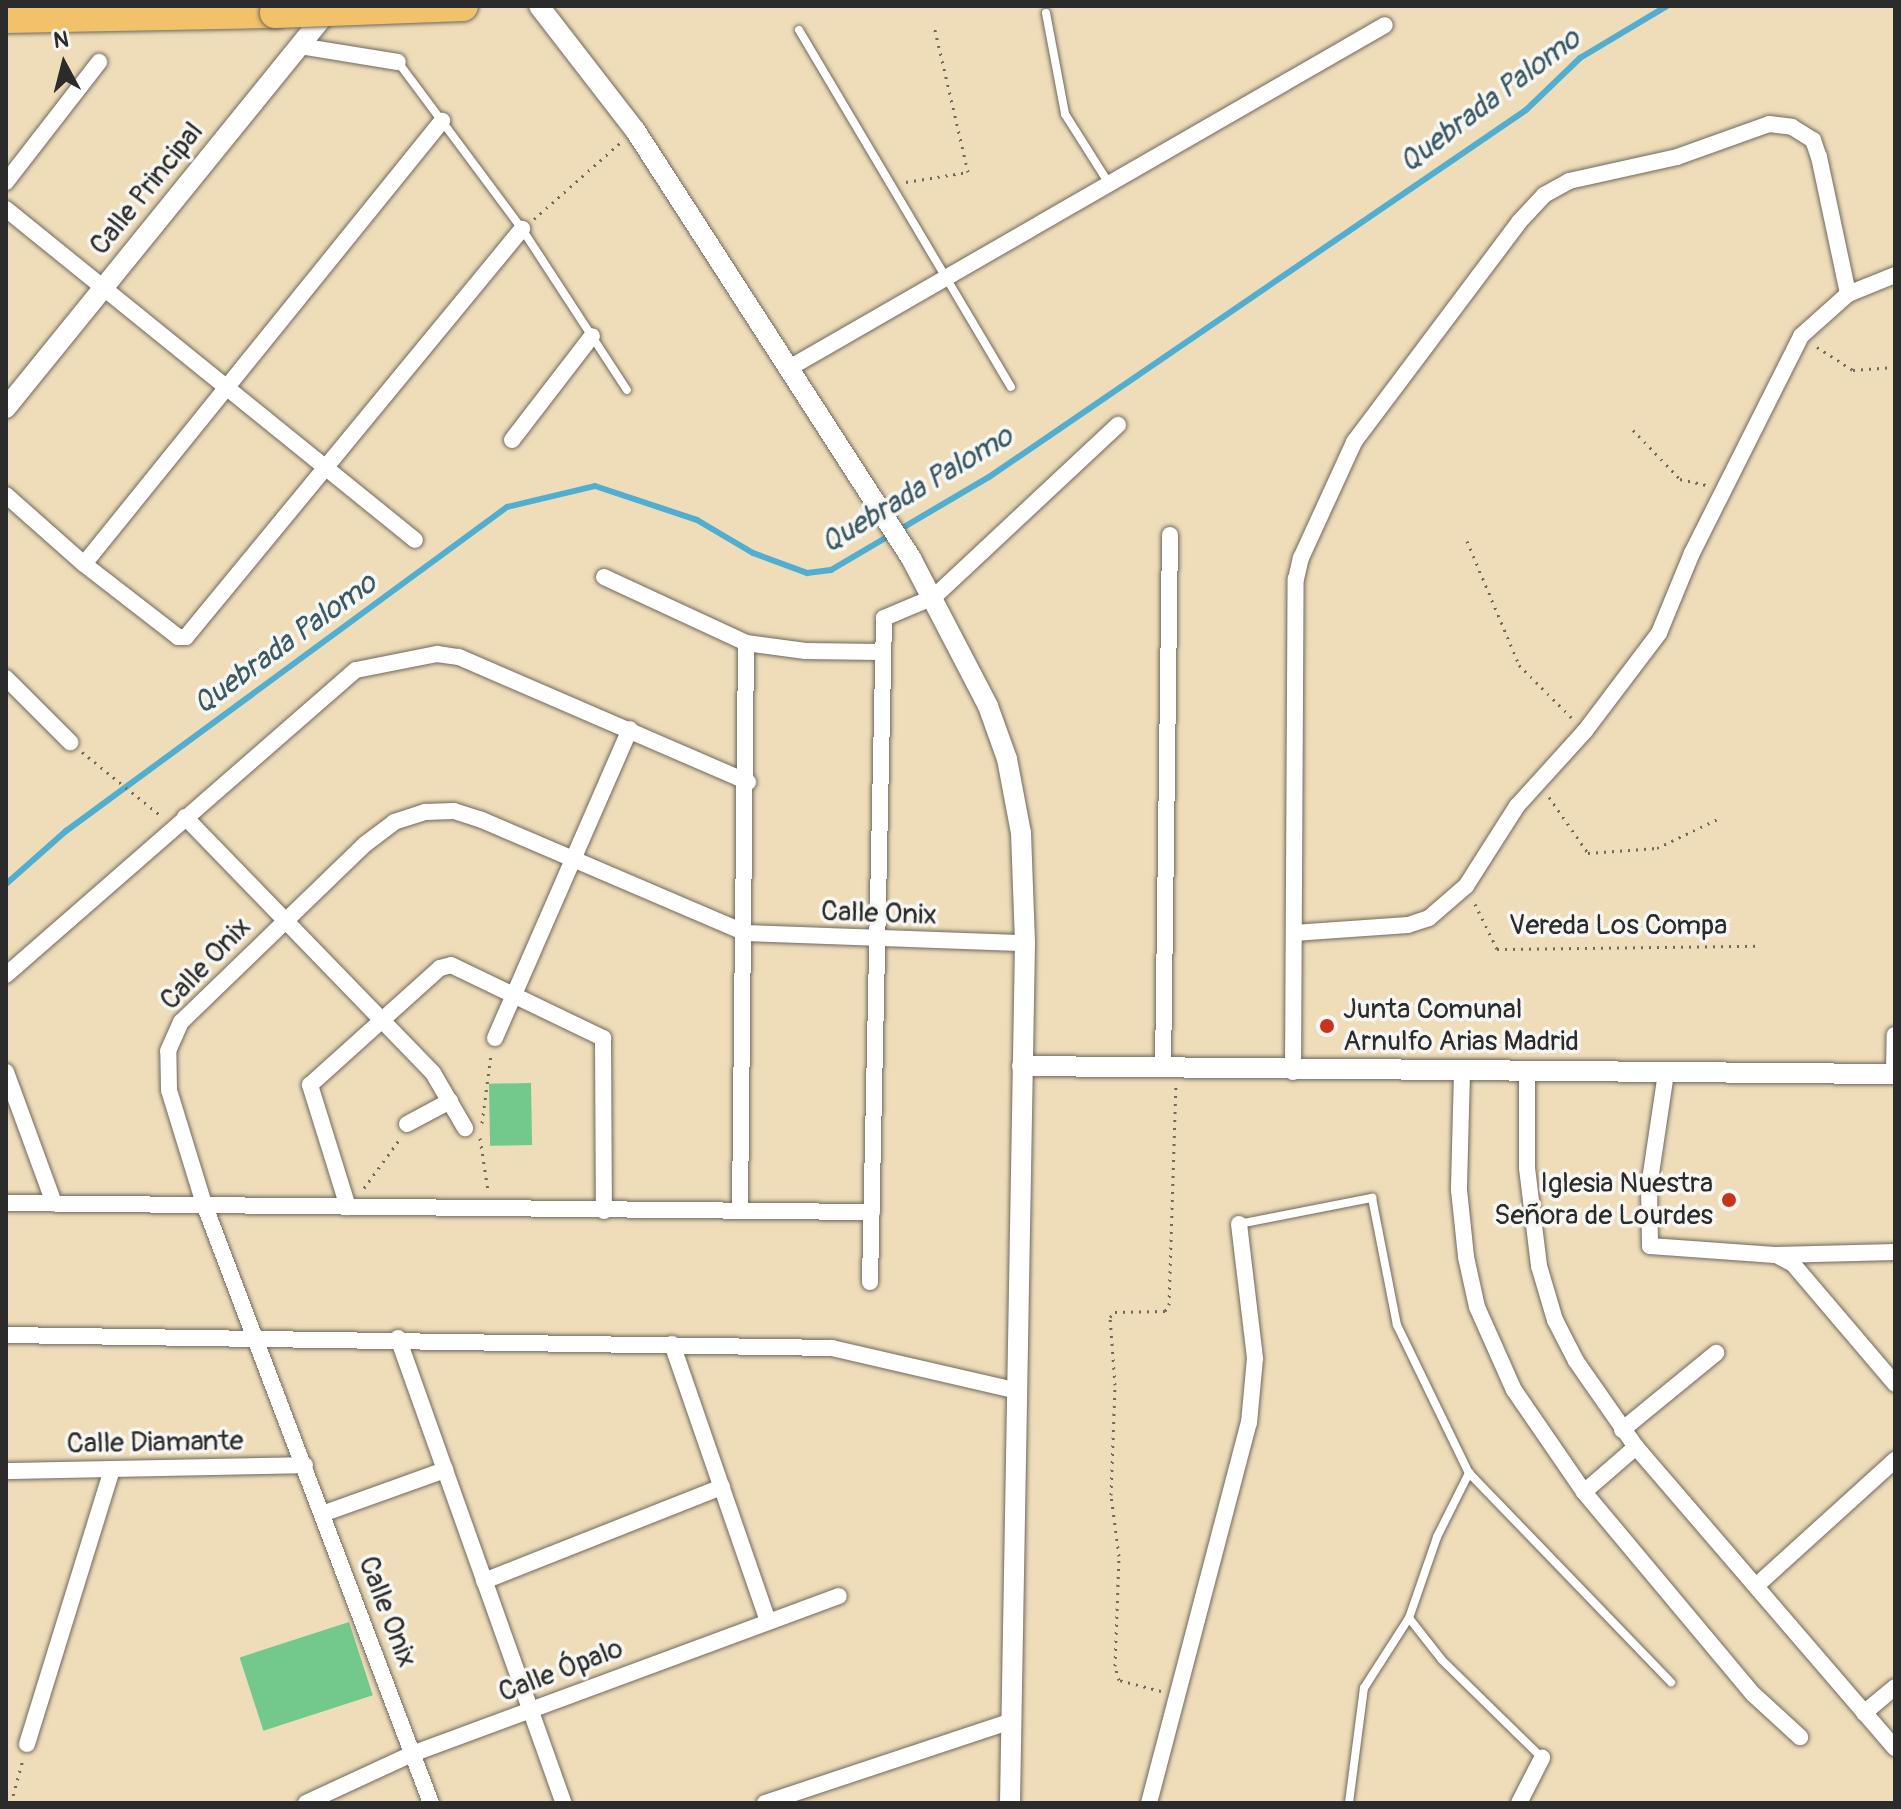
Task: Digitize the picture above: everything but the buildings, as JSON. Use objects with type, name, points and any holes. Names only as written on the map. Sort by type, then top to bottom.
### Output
[{"type":"highway","points":[[6,18],[463,6]]},
{"type":"street","name":"Calle Principal","points":[[6,408],[331,6]]},
{"type":"street","points":[[539,6],[635,130],[885,516],[934,597],[988,706],[1007,759],[1021,833],[1025,943],[1014,1390],[1010,1803]]},
{"type":"street","points":[[791,367],[941,277],[1385,25]]},
{"type":"street","points":[[299,46],[398,62]]},
{"type":"street","points":[[6,182],[99,62]]},
{"type":"street","points":[[84,564],[229,390],[442,121]]},
{"type":"street","points":[[1293,1072],[1295,597],[1301,558],[1354,442],[1519,222],[1560,184],[1677,157],[1782,123],[1813,140],[1848,294]]},
{"type":"street","points":[[6,209],[105,285],[415,540]]},
{"type":"street","points":[[6,495],[84,564],[178,637],[186,637],[328,469],[522,229]]},
{"type":"street","points":[[1294,933],[1408,925],[1429,918],[1466,886],[1537,781],[1585,731],[1659,633],[1801,336],[1848,294],[1895,275]]},
{"type":"street","points":[[512,440],[592,336]]},
{"type":"street","points":[[870,1282],[884,618],[934,597],[1118,425]]},
{"type":"street","points":[[1170,535],[1170,1069]]},
{"type":"street","points":[[604,577],[746,643],[805,651],[881,652]]},
{"type":"street","points":[[740,1210],[748,782],[746,643]]},
{"type":"street","points":[[6,975],[347,675],[371,666],[447,654],[630,729],[748,782]]},
{"type":"street","points":[[6,678],[70,742]]},
{"type":"street","points":[[495,1038],[577,858],[630,729]]},
{"type":"street","name":"Calle Onix","points":[[431,1803],[204,1204],[169,1090],[168,1051],[181,1022],[284,920],[384,830],[425,812],[454,811],[577,858],[746,933],[1025,943]]},
{"type":"street","points":[[179,822],[284,920],[433,1073],[450,1101],[473,1127]]},
{"type":"street","points":[[353,1207],[310,1085],[445,965],[515,991],[603,1038],[604,1211]]},
{"type":"street","points":[[1022,1066],[1293,1072],[1895,1074],[1895,1035]]},
{"type":"street","points":[[6,1072],[54,1203]]},
{"type":"street","points":[[1462,1072],[1459,1190],[1477,1307],[1514,1390],[1584,1492],[1753,1694],[1800,1737]]},
{"type":"street","points":[[1527,1072],[1527,1168],[1539,1266],[1555,1320],[1594,1392],[1636,1447],[1895,1748]]},
{"type":"street","points":[[1666,1073],[1649,1187],[1650,1246],[1775,1255],[1895,1252]]},
{"type":"street","points":[[407,1124],[450,1101]]},
{"type":"street","points":[[6,1203],[872,1212]]},
{"type":"street","points":[[1149,1803],[1251,1408],[1255,1358],[1239,1224]]},
{"type":"street","points":[[1775,1255],[1793,1264],[1895,1384]]},
{"type":"street","points":[[6,1335],[398,1338],[832,1348],[1014,1390]]},
{"type":"street","points":[[398,1338],[564,1803]]},
{"type":"street","points":[[672,1344],[768,1621]]},
{"type":"street","points":[[1622,1430],[1716,1353]]},
{"type":"street","points":[[1584,1492],[1636,1447]]},
{"type":"street","points":[[1756,1586],[1895,1460]]},
{"type":"street","name":"Calle Diamante","points":[[6,1471],[111,1472],[305,1465]]},
{"type":"street","points":[[322,1514],[445,1470]]},
{"type":"street","points":[[27,1744],[111,1472]]},
{"type":"street","points":[[484,1581],[722,1487]]},
{"type":"street","name":"Calle Ópalo","points":[[306,1803],[412,1754],[839,1596]]},
{"type":"street","points":[[1864,1713],[1895,1687]]},
{"type":"street","points":[[765,1803],[1011,1721]]},
{"type":"street","points":[[1519,1803],[1542,1758]]},
{"type":"lane","points":[[1046,13],[1065,114],[1108,182]]},
{"type":"lane","points":[[799,30],[941,277],[1011,387]]},
{"type":"lane","points":[[398,62],[522,229],[627,390]]},
{"type":"lane","points":[[1239,1224],[1372,1198],[1397,1325],[1469,1473],[1671,1682]]},
{"type":"lane","points":[[1349,1803],[1364,1688],[1409,1618],[1437,1537],[1469,1473]]},
{"type":"lane","points":[[1409,1618],[1442,1660],[1542,1758]]},
{"type":"path","points":[[886,183],[968,172],[934,26]]},
{"type":"path","points":[[522,229],[635,130]]},
{"type":"path","points":[[1801,336],[1853,370],[1895,367]]},
{"type":"path","points":[[1633,430],[1680,479],[1726,489]]},
{"type":"path","points":[[1467,541],[1519,665],[1585,731]]},
{"type":"path","points":[[70,742],[179,822]]},
{"type":"path","points":[[1537,781],[1588,853],[1657,848],[1720,818]]},
{"type":"path","name":"Vereda Los Compa","points":[[1466,886],[1497,949],[1759,946]]},
{"type":"path","points":[[491,1209],[473,1127],[495,1038]]},
{"type":"path","points":[[1170,1069],[1169,1305],[1165,1311],[1115,1312],[1110,1317],[1115,1385],[1111,1495],[1119,1556],[1115,1666],[1119,1680],[1179,1696]]},
{"type":"path","points":[[353,1207],[366,1180],[395,1147],[407,1124]]},
{"type":"path","points":[[11,1803],[27,1744]]},
{"type":"green space","points":[[531,1083],[532,1145],[490,1146],[489,1084]]},
{"type":"green space","points":[[349,1622],[373,1695],[263,1731],[240,1658]]},
{"type":"waterway","name":"Quebrada Palomo","points":[[6,884],[66,831],[507,507],[595,486],[697,520],[753,553],[807,573],[831,570],[989,477],[1526,110],[1580,58],[1667,6]]},
{"type":"place","name":"Junta Comunal Arnulfo Arias Madrid","points":[[1327,1026]]},
{"type":"place","name":"Iglesia Nuestra Señora de Lourdes","points":[[1729,1200]]}]
